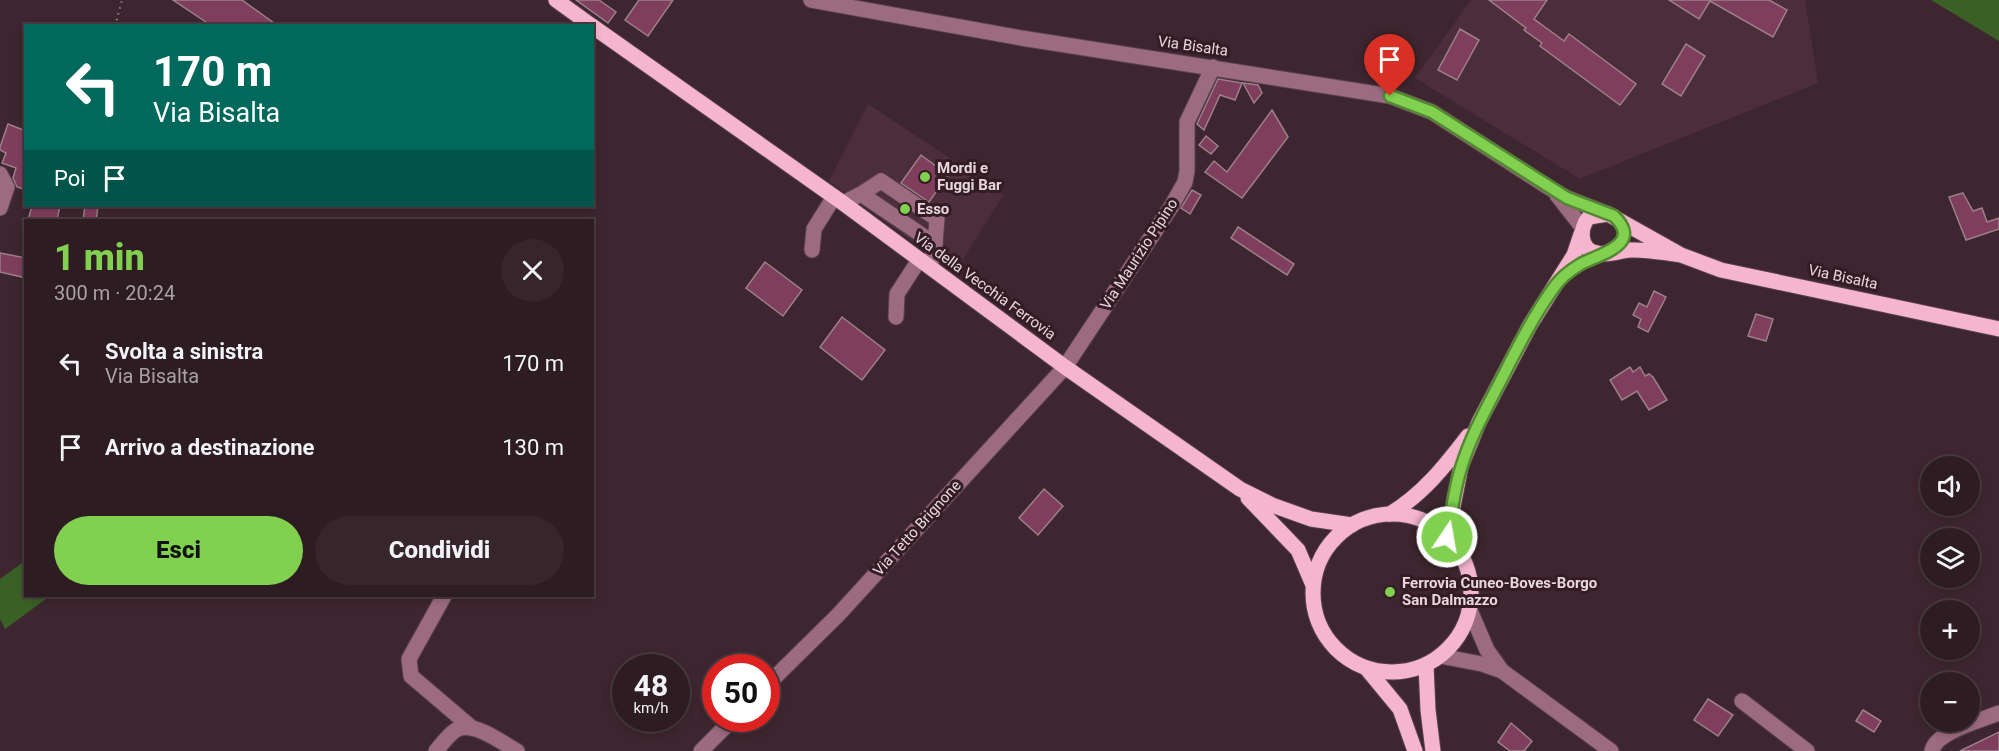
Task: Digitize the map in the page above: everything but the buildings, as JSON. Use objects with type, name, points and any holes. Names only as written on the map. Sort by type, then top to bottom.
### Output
[{"type":"main road","name":"Via della Vecchia Ferrovia","points":[[556,0],[589,24]]},
{"type":"main road","name":"Via della Vecchia Ferrovia","points":[[594,27],[838,200],[1065,367],[1240,489],[1272,505],[1311,519],[1352,525]]},
{"type":"main road","points":[[1447,537],[1461,466],[1479,422],[1530,325],[1574,255],[1589,217],[1613,217],[1623,233],[1622,240],[1609,253],[1578,265],[1556,284]]},
{"type":"main road","name":"Via Bisalta","points":[[1613,217],[1681,255],[1721,270],[1999,329]]},
{"type":"main road","name":"Via Bisalta","points":[[1582,231],[1586,247],[1592,252],[1649,251],[1681,255]]},
{"type":"main road","points":[[1390,514],[1410,502],[1443,469],[1479,422]]},
{"type":"main road","name":"Via della Vecchia Ferrovia","points":[[1240,489],[1298,550],[1313,585]]},
{"type":"main road","points":[[1390,514],[1411,516],[1430,524],[1447,537],[1459,552],[1467,570],[1471,589],[1464,626],[1454,643],[1426,665],[1407,671],[1387,673],[1367,669],[1344,656],[1325,636],[1315,612],[1313,585],[1324,554],[1333,540],[1352,525],[1371,517],[1390,514]]},
{"type":"main road","points":[[1426,665],[1433,751]]},
{"type":"main road","points":[[1367,669],[1400,709],[1416,751]]},
{"type":"street","name":"Via Bisalta","points":[[811,0],[1021,38],[1390,96],[1432,112],[1548,187],[1613,217]]},
{"type":"street","name":"Via Maurizio Pipino","points":[[1065,367],[1171,207],[1185,182],[1187,122],[1213,67]]},
{"type":"street","points":[[0,174],[7,187],[0,208]]},
{"type":"street","points":[[812,250],[814,229],[838,200],[861,194],[880,181],[937,219],[934,244],[925,263],[897,294],[896,317]]},
{"type":"street","name":"Via Bisalta","points":[[1548,187],[1566,204],[1582,231]]},
{"type":"street","points":[[861,194],[934,244]]},
{"type":"street","name":"Via Tetto Brignone","points":[[780,672],[838,615],[1065,367]]},
{"type":"street","points":[[443,597],[410,659],[411,675],[472,728],[517,751]]},
{"type":"street","points":[[1469,608],[1487,650],[1502,671],[1611,751]]},
{"type":"street","points":[[1440,656],[1474,662],[1502,671]]},
{"type":"street","points":[[1742,702],[1807,751]]},
{"type":"street","points":[[1932,751],[1933,745],[1941,736],[1999,713]]},
{"type":"street","points":[[436,751],[453,732],[462,727],[472,728]]},
{"type":"street","points":[[701,751],[720,732]]},
{"type":"path","points":[[116,24],[122,0]]},
{"type":"shaded area","points":[[1471,0],[1805,0],[1818,83],[1580,179],[1415,78]]},
{"type":"shaded area","points":[[868,104],[1004,194],[955,272],[829,181]]},
{"type":"green space","points":[[1931,0],[1999,0],[1999,41]]},
{"type":"green space","points":[[24,562],[24,597],[49,597],[5,629],[0,619],[0,579]]},
{"type":"place","name":"Mordi e Fuggi Bar","points":[[925,177]]},
{"type":"place","name":"Esso","points":[[905,209]]},
{"type":"place","name":"Ferrovia Cuneo-Boves-Borgo San Dalmazzo","points":[[1390,592]]},
{"type":"route","points":[[1390,96],[1432,112],[1567,198],[1614,216],[1623,233],[1618,247],[1578,265],[1556,284],[1530,325],[1479,422],[1461,466],[1447,537]]}]
